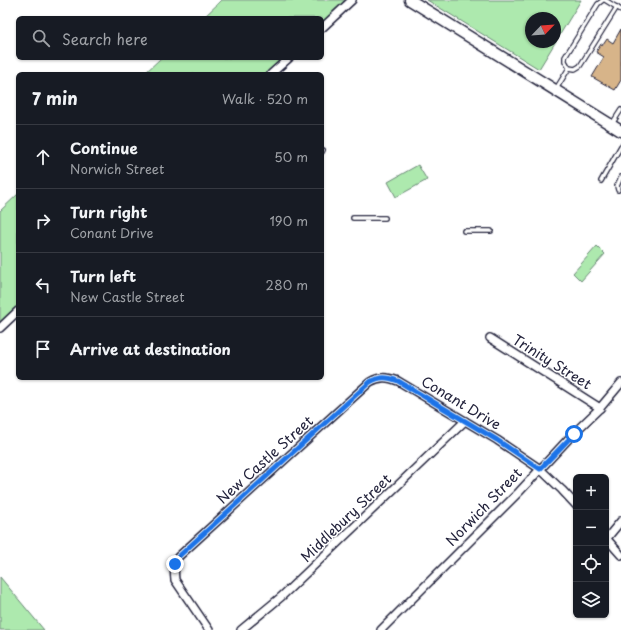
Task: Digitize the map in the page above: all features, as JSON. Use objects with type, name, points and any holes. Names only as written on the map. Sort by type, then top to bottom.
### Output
[{"type":"main road","points":[[410,0],[621,131]]},
{"type":"street","points":[[324,26],[352,0]]},
{"type":"street","points":[[273,72],[287,60]]},
{"type":"street","points":[[0,328],[16,313]]},
{"type":"street","name":"Trinity Street","points":[[490,338],[600,408]]},
{"type":"street","name":"Conant Drive","points":[[384,377],[398,381],[497,440],[540,469],[573,502]]},
{"type":"street","name":"New Castle Street","points":[[209,630],[175,580],[175,564],[178,557],[370,382],[376,378],[384,377]]},
{"type":"street","name":"Norwich Street","points":[[381,630],[519,492],[600,408],[621,383]]},
{"type":"street","name":"Middlebury Street","points":[[241,630],[281,597],[465,421]]},
{"type":"street","points":[[609,535],[621,521]]},
{"type":"street","points":[[609,541],[621,555]]},
{"type":"lane","points":[[569,68],[565,61],[565,57],[598,4],[604,0],[621,10]]},
{"type":"lane","points":[[569,68],[575,69],[580,66],[617,7]]},
{"type":"lane","points":[[555,90],[569,68]]},
{"type":"lane","points":[[612,125],[621,110]]},
{"type":"lane","points":[[601,181],[621,146]]},
{"type":"lane","points":[[618,190],[617,186],[621,177]]},
{"type":"lane","points":[[353,218],[386,218]]},
{"type":"lane","points":[[464,231],[492,231]]},
{"type":"green space","points":[[222,0],[347,0],[324,22],[324,16],[205,16]]},
{"type":"green space","points":[[427,0],[581,0],[561,33],[561,12],[525,12],[525,48],[552,48],[539,69]]},
{"type":"green space","points":[[159,60],[283,60],[270,72],[146,72]]},
{"type":"green space","points":[[418,165],[427,180],[396,197],[388,182]]},
{"type":"green space","points":[[16,196],[16,309],[0,323],[0,211]]},
{"type":"green space","points":[[597,246],[605,254],[581,281],[573,273]]},
{"type":"green space","points":[[0,577],[44,630],[0,630]]},
{"type":"building","points":[[621,29],[621,80],[615,90],[592,77],[604,57],[596,52],[601,44],[603,45],[607,39],[613,43]]},
{"type":"route","points":[[175,564],[178,557],[376,378],[384,377],[398,381],[497,440],[540,469],[574,434]]}]
